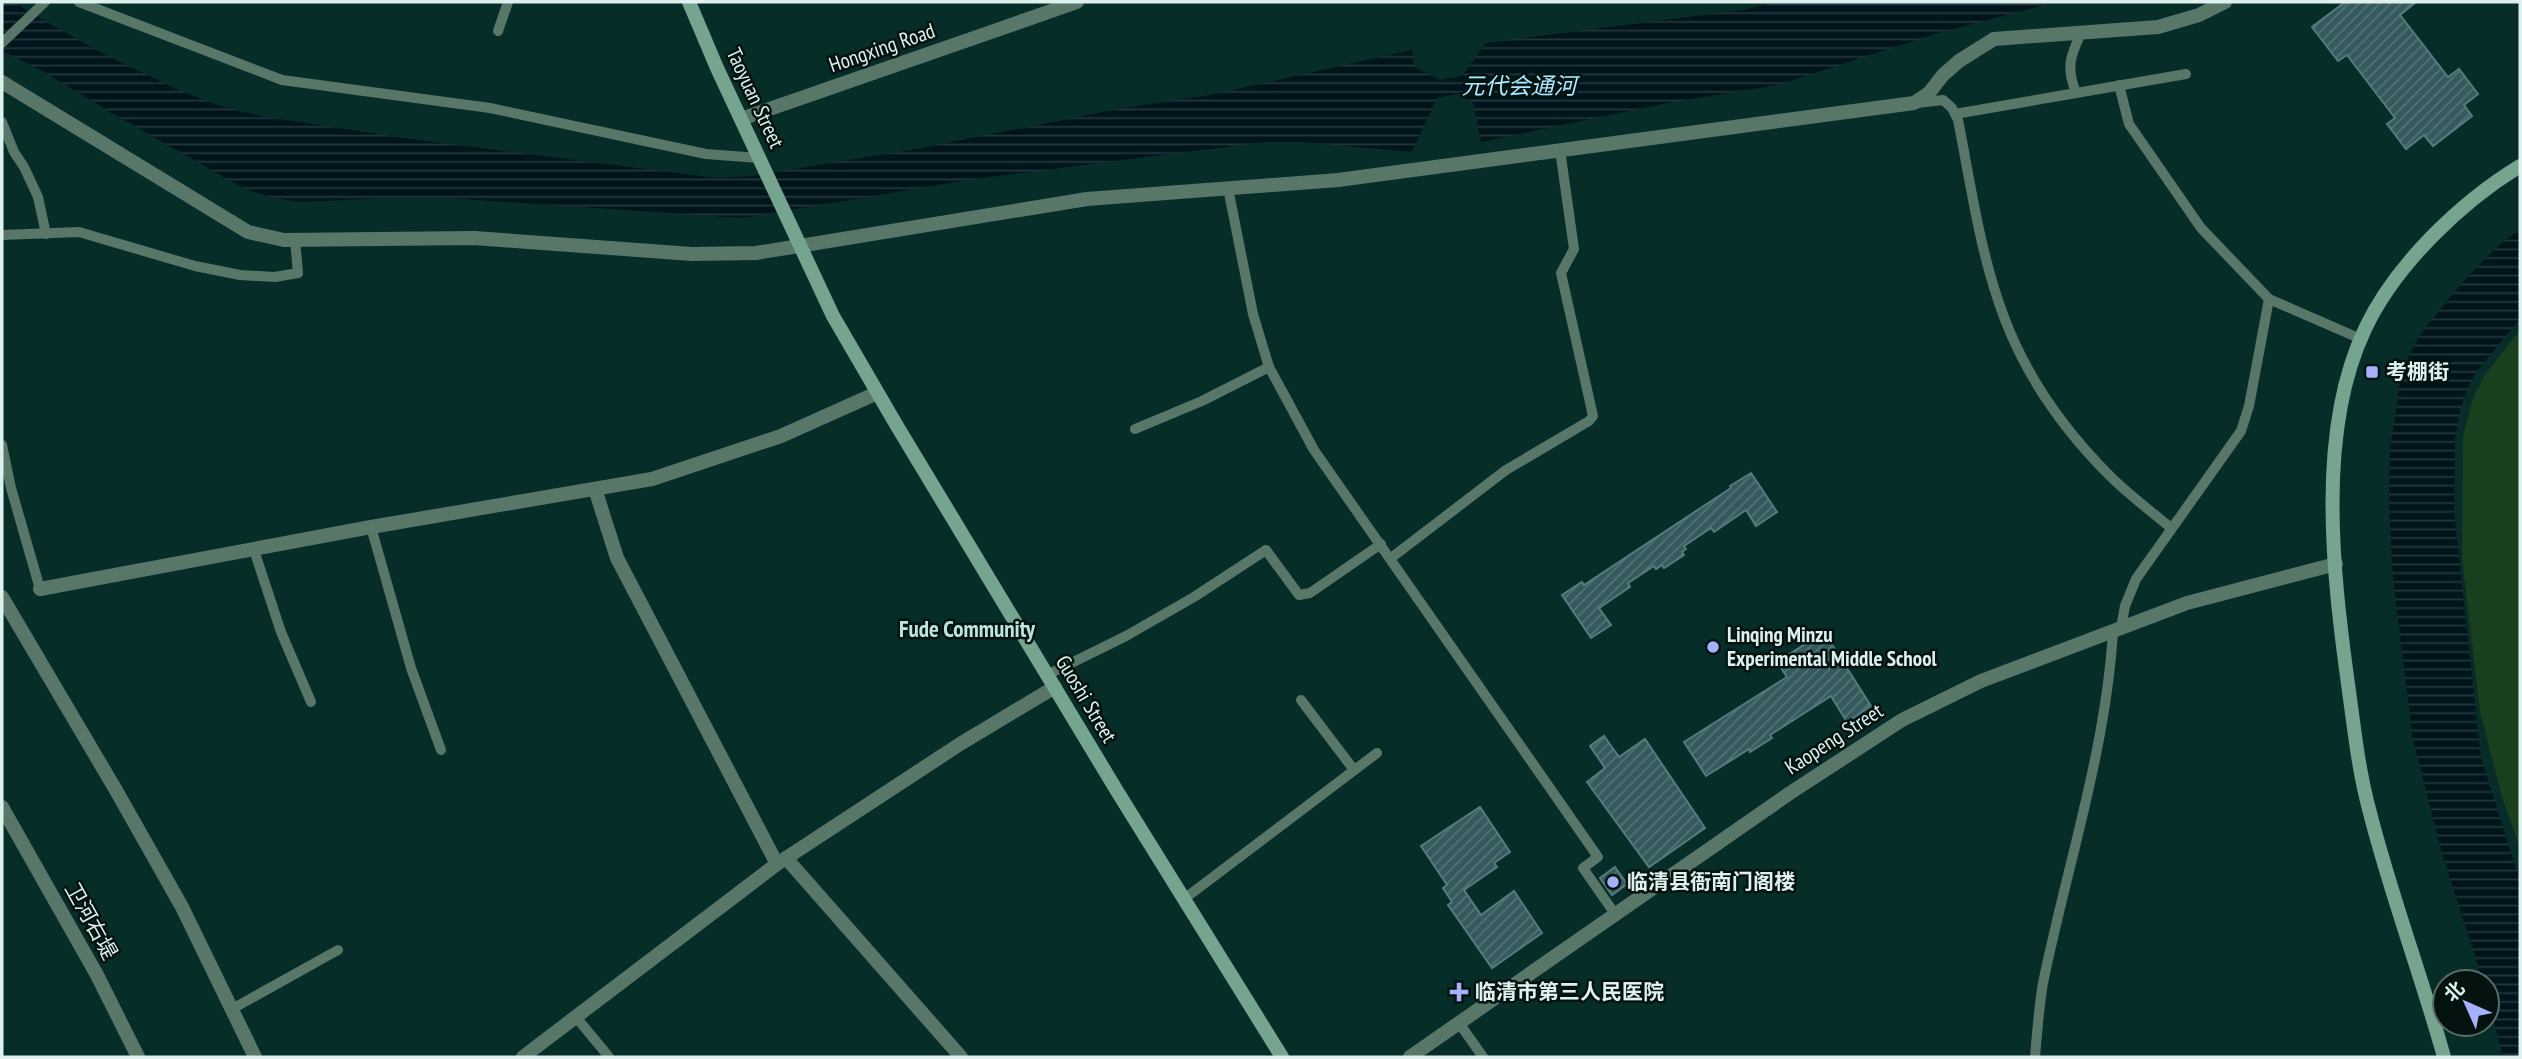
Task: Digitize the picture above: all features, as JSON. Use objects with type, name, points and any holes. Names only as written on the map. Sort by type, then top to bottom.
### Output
[{"type":"street","name":"Taoyuan Street","points":[[689,2],[784,211]]},
{"type":"street","name":"Hongxing Road","points":[[741,120],[1077,2]]},
{"type":"street","points":[[2,82],[248,232],[295,240],[474,238],[692,254],[756,253],[1087,199],[1338,180],[1914,103],[1929,93],[1959,61],[1994,39],[2158,27],[2199,15],[2225,2]]},
{"type":"street","points":[[2444,1057],[2368,807],[2357,753],[2342,635],[2333,472],[2340,405],[2350,366],[2365,328],[2389,290],[2437,231],[2461,208],[2520,166]]},
{"type":"street","name":"Guoshi Street","points":[[784,211],[833,316],[877,393],[1282,1057]]},
{"type":"street","points":[[40,589],[371,527],[652,479],[781,436],[877,393]]},
{"type":"street","points":[[595,489],[617,558],[781,861],[961,1057]]},
{"type":"street","name":"Kaopeng Street","points":[[1410,1057],[1790,793],[1902,720],[1981,681],[2187,603],[2336,564]]},
{"type":"street","points":[[2,597],[182,907],[255,1057]]},
{"type":"street","points":[[523,1057],[781,861],[1051,681]]},
{"type":"street","name":"卫河右堤","points":[[2,807],[97,975],[138,1057]]},
{"type":"lane","points":[[2,43],[45,2]]},
{"type":"lane","points":[[79,2],[282,80],[490,108],[706,154],[759,158]]},
{"type":"lane","points":[[498,31],[508,2]]},
{"type":"lane","points":[[2076,93],[2069,61],[2081,33]]},
{"type":"lane","points":[[1955,114],[2186,74]]},
{"type":"lane","points":[[2119,85],[2130,124],[2201,228],[2269,299],[2361,339]]},
{"type":"lane","points":[[1914,103],[1943,100],[1955,114],[1981,237],[2003,316],[2038,385],[2069,429],[2110,476],[2171,528]]},
{"type":"lane","points":[[2,122],[14,152],[38,197],[46,234]]},
{"type":"lane","points":[[1391,558],[1506,470],[1589,421],[1593,416],[1561,273],[1574,248],[1560,150]]},
{"type":"lane","points":[[1228,188],[1253,314],[1269,367],[1314,450],[1598,857],[1583,868],[1615,914]]},
{"type":"lane","points":[[2,235],[79,232],[195,266],[240,275],[275,277],[298,274],[295,240]]},
{"type":"lane","points":[[2035,1057],[2043,985],[2091,776],[2117,629],[2136,579],[2241,430],[2249,406],[2269,299]]},
{"type":"lane","points":[[1135,429],[1202,401],[1269,367]]},
{"type":"lane","points":[[2,445],[11,488],[40,589]]},
{"type":"lane","points":[[371,527],[411,668],[441,750]]},
{"type":"lane","points":[[1051,681],[1194,597],[1266,550],[1299,595],[1310,593],[1381,544]]},
{"type":"lane","points":[[254,550],[281,632],[311,702]]},
{"type":"lane","points":[[1301,700],[1354,770]]},
{"type":"lane","points":[[1184,899],[1377,753]]},
{"type":"lane","points":[[232,1009],[338,950]]},
{"type":"lane","points":[[576,1017],[609,1057]]},
{"type":"lane","points":[[1459,1023],[1483,1057]]},
{"type":"green space","points":[[2520,330],[2520,848],[2502,797],[2480,712],[2462,558],[2463,436],[2472,401],[2484,376]]},
{"type":"water","name":"元代会通河","points":[[2,2],[15,2],[108,56],[174,88],[220,106],[261,116],[403,138],[717,178],[752,176],[916,149],[1118,109],[1210,95],[1412,50],[1414,67],[1440,80],[1462,76],[1486,43],[1742,10],[1777,2],[2056,2],[1935,34],[1778,85],[1668,103],[1481,142],[1473,103],[1458,94],[1437,98],[1412,152],[1301,142],[1264,142],[968,180],[742,218],[449,198],[300,202],[269,197],[243,188],[46,73],[2,51]]},
{"type":"water","points":[[2520,229],[2520,319],[2477,371],[2460,410],[2455,439],[2454,511],[2481,758],[2520,880],[2520,1057],[2503,1057],[2498,1038],[2501,1038],[2501,968],[2479,968],[2442,853],[2413,740],[2393,580],[2389,505],[2390,448],[2401,375],[2425,328],[2460,285],[2497,247]]},
{"type":"building","points":[[2345,2],[2416,2],[2400,15],[2448,77],[2459,69],[2478,94],[2464,105],[2472,116],[2433,146],[2424,135],[2406,149],[2387,124],[2395,118],[2347,55],[2338,61],[2312,27]]},
{"type":"building","points":[[1751,473],[1777,512],[1756,526],[1746,510],[1714,532],[1711,528],[1684,546],[1684,555],[1664,568],[1662,565],[1656,569],[1654,566],[1628,583],[1630,587],[1599,608],[1611,625],[1591,638],[1562,595],[1582,582],[1584,585]]},
{"type":"building","points":[[1824,632],[1871,706],[1847,722],[1831,696],[1770,735],[1772,738],[1706,776],[1684,742],[1787,677],[1777,662]]},
{"type":"building","points":[[1604,736],[1619,757],[1645,739],[1705,828],[1649,867],[1587,782],[1605,768],[1590,746]]},
{"type":"building","points":[[1480,807],[1510,852],[1494,863],[1497,867],[1464,890],[1481,915],[1514,891],[1542,933],[1492,968],[1448,905],[1452,902],[1443,888],[1447,885],[1421,846]]},
{"type":"building","name":"临清县衙南门阁楼","points":[[1615,867],[1627,884],[1612,895],[1600,878]]},
{"type":"place","name":"考棚街","points":[[2372,372]]},
{"type":"place","name":"Linqing Minzu Experimental Middle School","points":[[1713,647]]},
{"type":"place","name":"临清县衙南门阁楼","points":[[1613,882]]},
{"type":"place","name":"临清市第三人民医院","points":[[1459,992]]},
{"type":"district","name":"Fude Community","points":[[967,629]]}]
